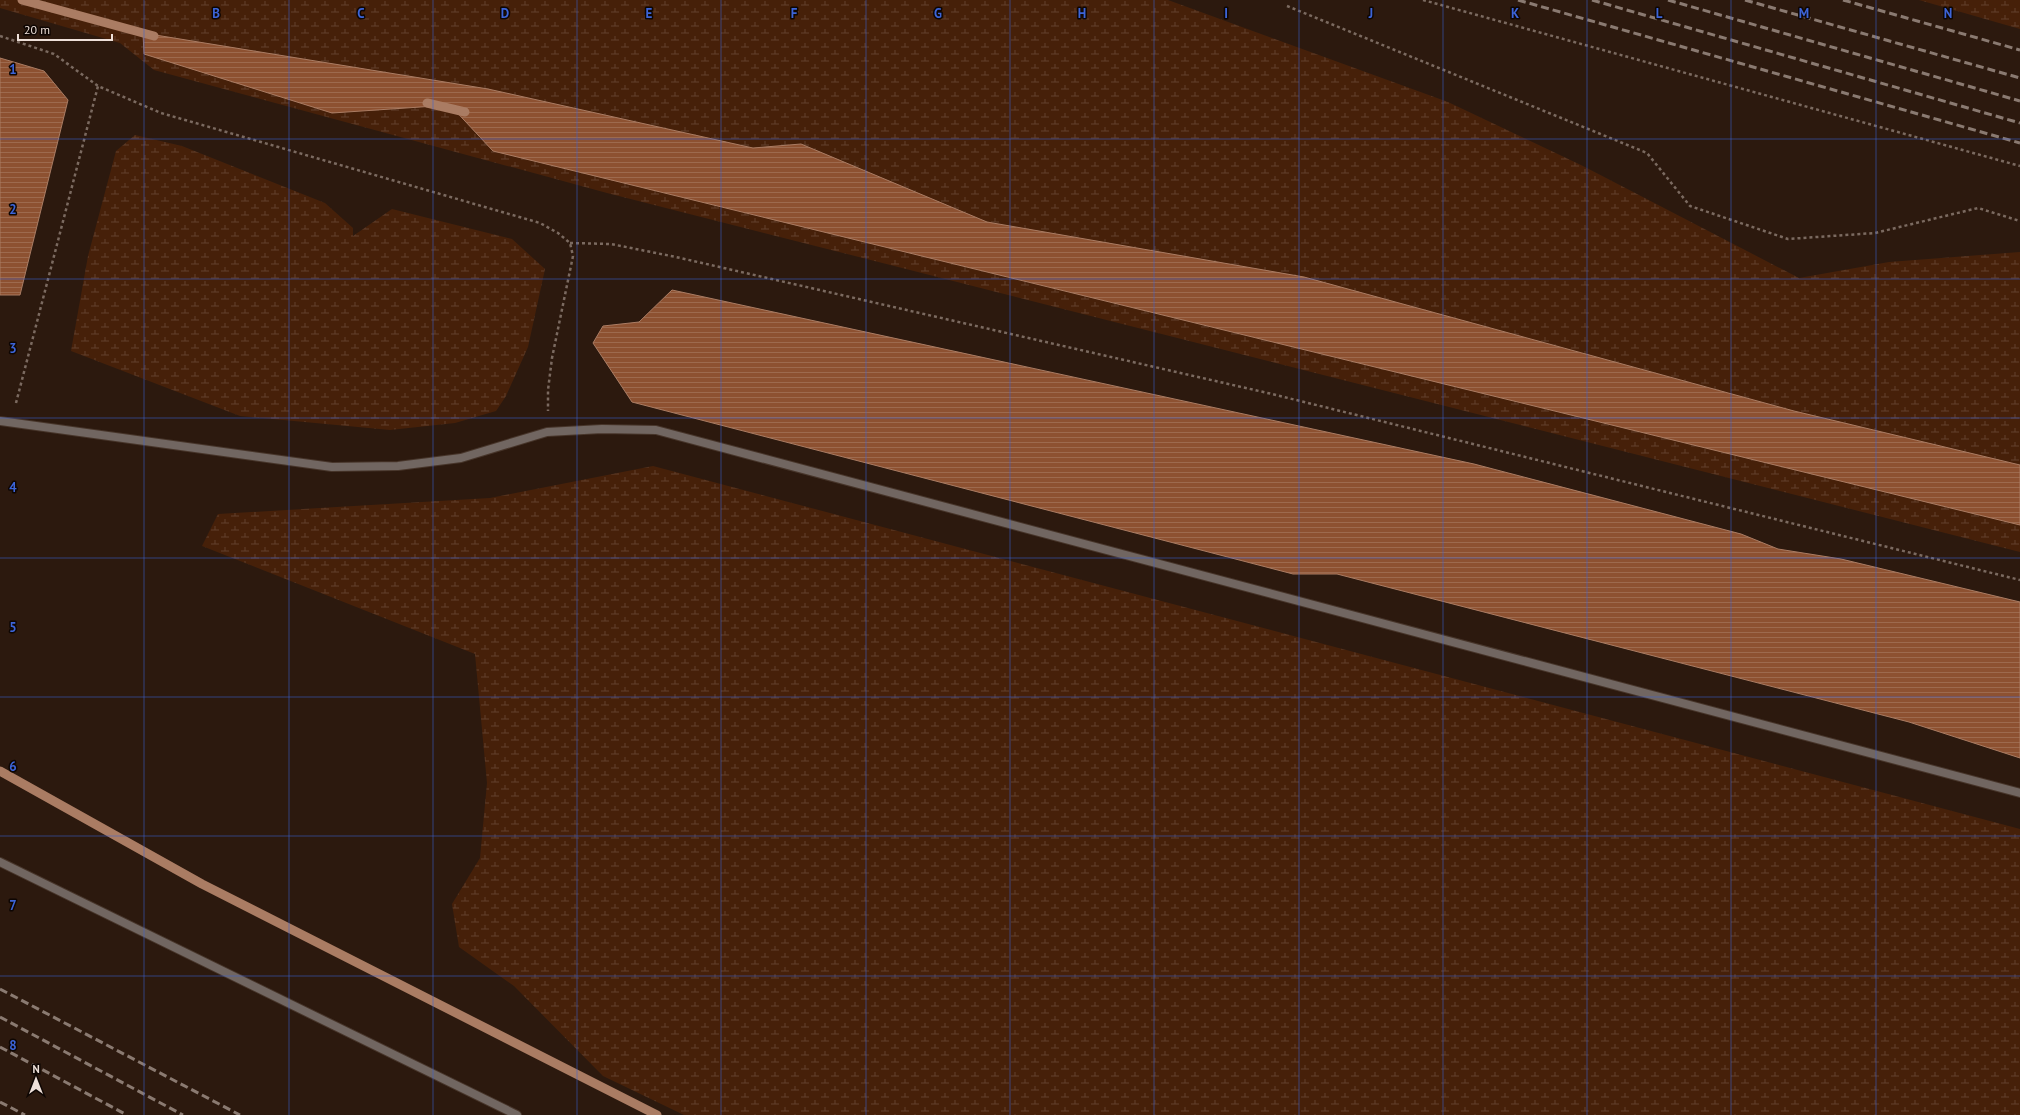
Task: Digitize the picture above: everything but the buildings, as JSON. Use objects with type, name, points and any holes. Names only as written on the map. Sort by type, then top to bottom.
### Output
[{"type":"lane","points":[[0,421],[332,467],[398,466],[461,458],[547,432],[602,429],[656,430],[2020,793]]},
{"type":"lane","points":[[0,862],[517,1115]]},
{"type":"path","points":[[1423,0],[2020,166]]},
{"type":"path","points":[[1287,6],[1648,154],[1690,206],[1788,239],[1875,233],[1978,208],[2020,221]]},
{"type":"path","points":[[0,36],[54,54],[98,86],[161,113],[540,223],[558,233],[570,243],[573,256],[552,358],[548,390],[547,432]]},
{"type":"path","points":[[11,423],[98,86]]},
{"type":"path","points":[[570,243],[611,244],[676,257],[1272,394],[2020,580]]},
{"type":"green space","points":[[0,0],[1168,0],[1448,102],[1583,166],[1799,278],[1889,262],[2020,252],[2020,552],[607,193],[154,70],[120,43],[0,8]]},
{"type":"green space","points":[[1919,0],[2020,0],[2020,29]]},
{"type":"green space","points":[[135,135],[182,146],[325,203],[353,228],[353,236],[392,209],[512,239],[545,269],[528,347],[506,396],[496,411],[455,423],[390,430],[240,416],[71,351],[88,256],[116,151]]},
{"type":"green space","points":[[653,466],[2020,829],[2020,1115],[684,1115],[603,1076],[514,986],[459,947],[452,904],[480,858],[487,783],[475,654],[202,546],[218,514],[490,498]]},
{"type":"shaded area","points":[[143,33],[488,89],[753,148],[801,144],[987,222],[1304,277],[1794,411],[2020,465],[2020,525],[493,151],[450,105],[332,113],[144,54]]},
{"type":"shaded area","points":[[0,58],[44,71],[68,100],[20,295],[0,295]]},
{"type":"shaded area","points":[[672,290],[1474,464],[1741,534],[1778,549],[1841,559],[2020,602],[2020,758],[1909,722],[1337,574],[1293,574],[632,402],[593,343],[603,326],[639,322]]},
{"type":"waterway","points":[[22,0],[154,36]]},
{"type":"waterway","points":[[427,103],[465,112]]},
{"type":"waterway","points":[[0,771],[202,884],[657,1115]]},
{"type":"railway","points":[[1518,0],[2020,143]]},
{"type":"railway","points":[[1592,0],[2020,123]]},
{"type":"railway","points":[[1668,0],[2020,101]]},
{"type":"railway","points":[[1745,0],[2020,78]]},
{"type":"railway","points":[[1843,0],[2020,50]]},
{"type":"railway","points":[[0,989],[240,1115]]},
{"type":"railway","points":[[0,1017],[183,1115]]},
{"type":"railway","points":[[0,1047],[127,1115]]},
{"type":"railway","points":[[0,1102],[25,1115]]}]
